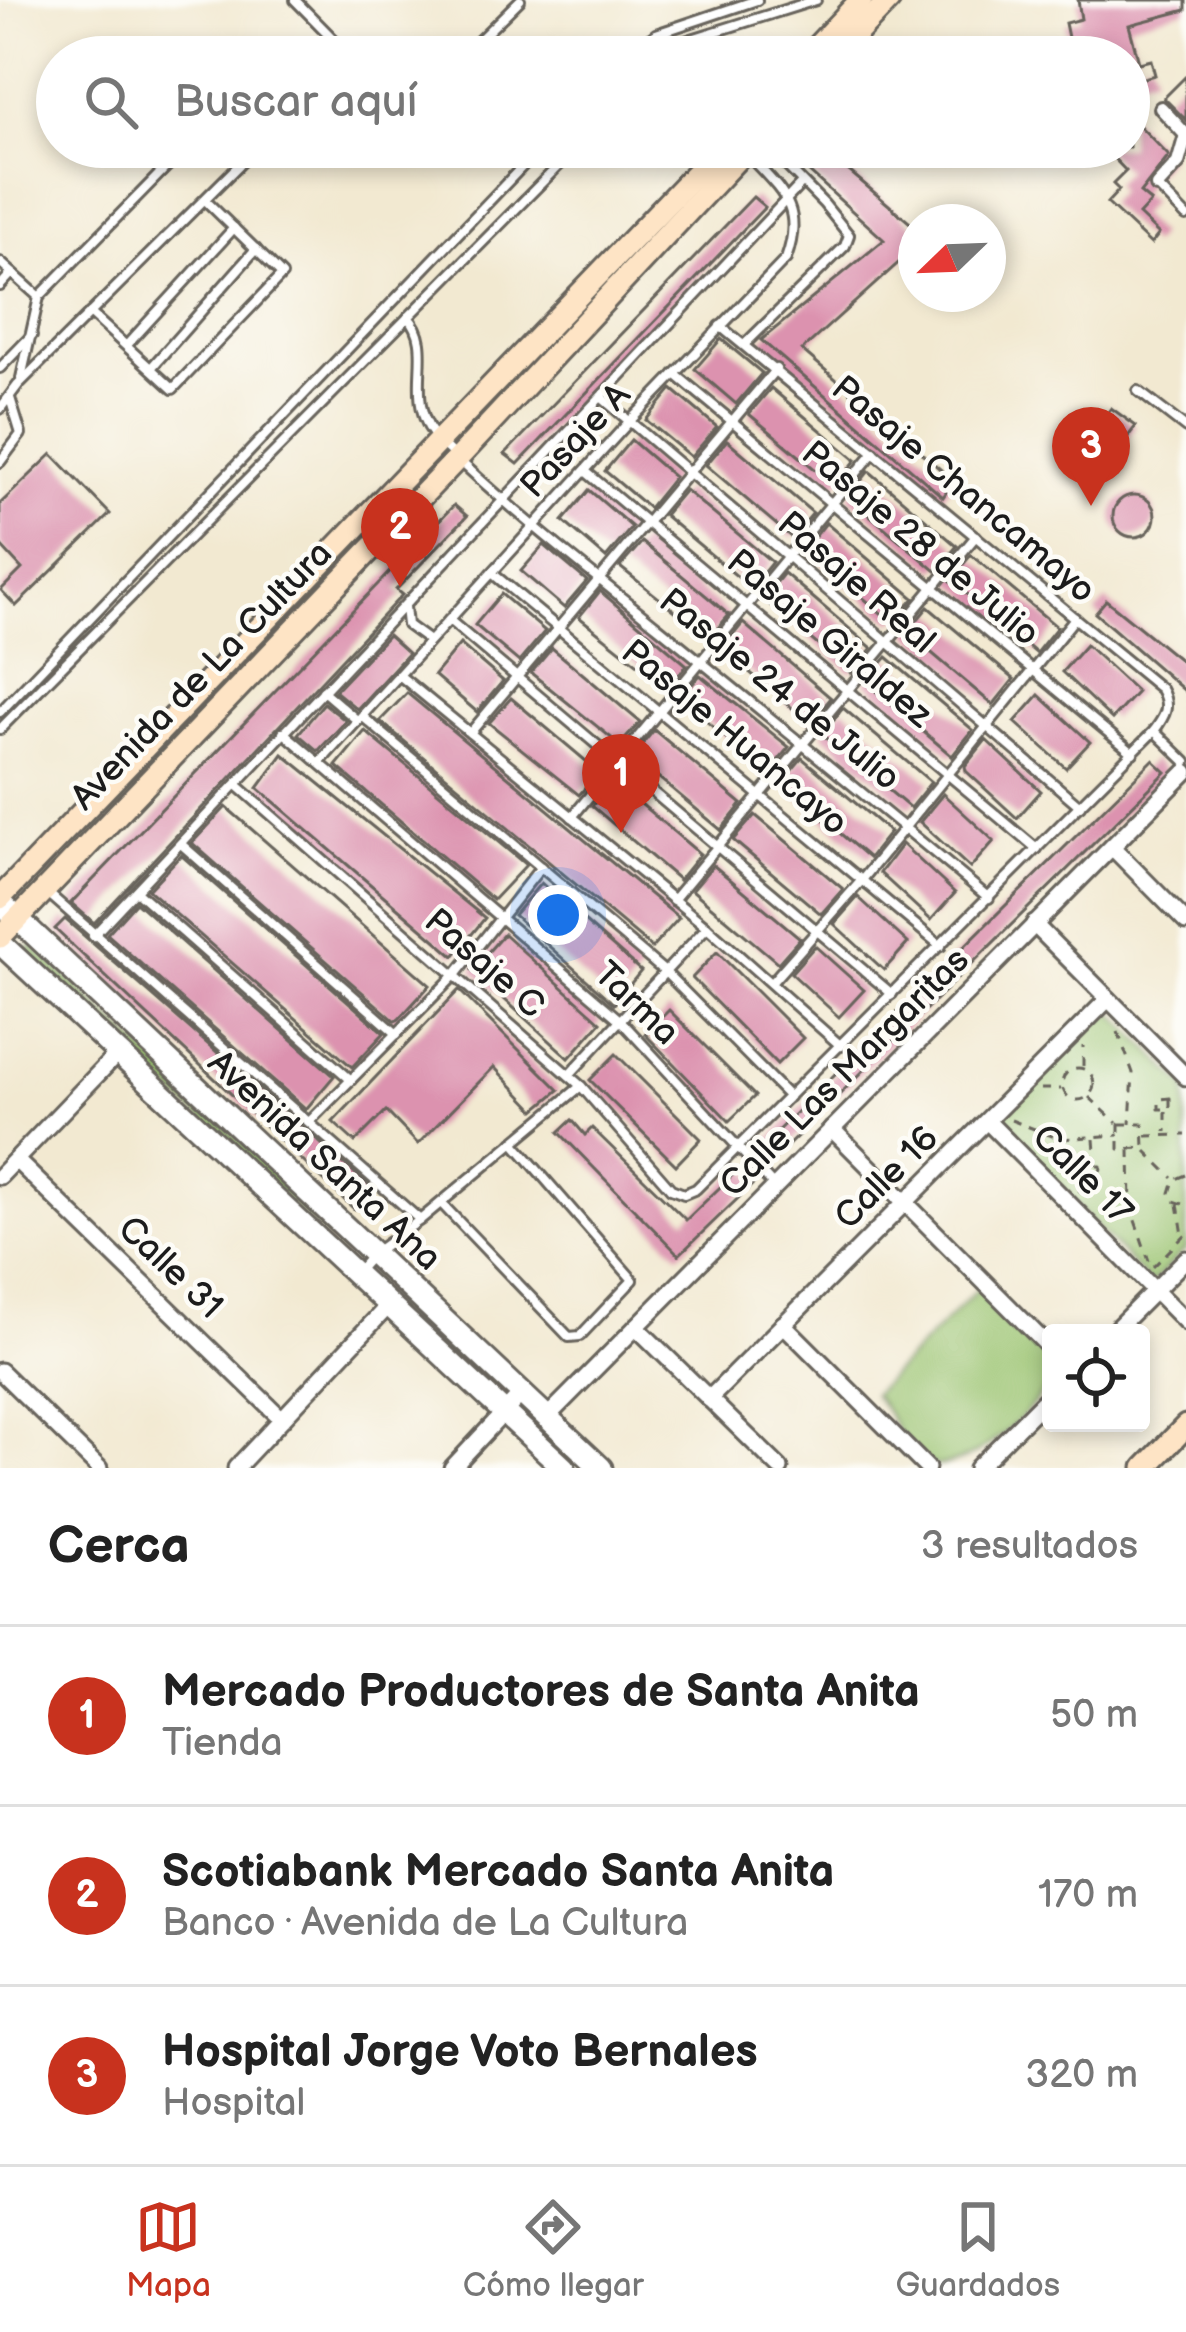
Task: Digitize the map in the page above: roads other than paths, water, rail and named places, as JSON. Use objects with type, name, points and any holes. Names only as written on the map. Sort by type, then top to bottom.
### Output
[{"type":"main road","points":[[827,36],[861,0]]},
{"type":"main road","points":[[854,36],[889,0]]},
{"type":"main road","name":"Avenida de La Cultura","points":[[0,940],[6,906],[701,168]]},
{"type":"main road","name":"Avenida de La Cultura","points":[[6,906],[44,889],[731,168]]},
{"type":"main road","points":[[1145,1468],[1186,1426]]},
{"type":"street","points":[[1157,186],[1178,163],[1186,135],[1161,109]]},
{"type":"street","name":"Calle Las Margaritas","points":[[547,1417],[1186,772]]},
{"type":"street","points":[[1112,847],[1186,922]]},
{"type":"street","name":"Avenida Santa Ana","points":[[6,906],[602,1468]]},
{"type":"street","points":[[1034,924],[1186,1077]]},
{"type":"street","name":"Avenida Santa Ana","points":[[0,940],[563,1468]]},
{"type":"street","name":"Calle 16","points":[[709,1399],[1108,999]]},
{"type":"street","points":[[0,1176],[118,1053]]},
{"type":"street","name":"Calle 17","points":[[987,1120],[1186,1322]]},
{"type":"street","points":[[832,1129],[1042,1340]]},
{"type":"street","name":"Calle 31","points":[[16,1160],[282,1419]]},
{"type":"street","points":[[1121,1324],[1186,1259]]},
{"type":"street","points":[[236,1468],[389,1305]]},
{"type":"street","points":[[783,1324],[927,1468]]},
{"type":"street","points":[[636,1327],[780,1468]]},
{"type":"street","points":[[0,1372],[99,1468]]},
{"type":"street","points":[[452,1468],[522,1393]]},
{"type":"street","points":[[976,1468],[1042,1403]]},
{"type":"lane","points":[[295,0],[330,36]]},
{"type":"lane","points":[[483,36],[520,0]]},
{"type":"lane","points":[[653,36],[757,0]]},
{"type":"lane","points":[[701,36],[815,0]]},
{"type":"lane","points":[[18,385],[39,297],[165,168]]},
{"type":"lane","points":[[0,409],[18,385],[236,168]]},
{"type":"lane","points":[[0,712],[521,168]]},
{"type":"lane","points":[[0,729],[556,168]]},
{"type":"lane","points":[[766,168],[788,197]]},
{"type":"lane","points":[[746,343],[845,246],[849,235],[802,183],[780,168]]},
{"type":"lane","points":[[93,936],[802,183]]},
{"type":"lane","points":[[1157,186],[1186,216]]},
{"type":"lane","name":"Pasaje A","points":[[320,762],[628,423],[786,259],[795,234],[788,197]]},
{"type":"lane","points":[[90,314],[173,389],[281,277],[205,200]]},
{"type":"lane","points":[[127,345],[234,228]]},
{"type":"lane","points":[[152,368],[256,249]]},
{"type":"lane","points":[[0,262],[39,297]]},
{"type":"lane","points":[[0,286],[12,272]]},
{"type":"lane","points":[[408,317],[422,338],[417,386],[423,414],[440,442]]},
{"type":"lane","name":"Pasaje Chancamayo","points":[[720,326],[1161,689],[1167,712],[1154,731]]},
{"type":"lane","points":[[0,368],[33,334]]},
{"type":"lane","points":[[470,733],[776,369]]},
{"type":"lane","name":"Pasaje 28 de Julio","points":[[675,374],[1133,753]]},
{"type":"lane","points":[[1138,391],[1186,428]]},
{"type":"lane","name":"Pasaje Real","points":[[601,397],[1080,806]]},
{"type":"lane","points":[[0,462],[21,434],[10,398]]},
{"type":"lane","name":"Pasaje 24 de Julio","points":[[440,442],[534,526],[989,898]]},
{"type":"lane","points":[[572,817],[874,452]]},
{"type":"lane","name":"Pasaje Giraldez","points":[[585,471],[1037,849]]},
{"type":"lane","points":[[673,900],[976,536]]},
{"type":"lane","name":"Pasaje Huancayo","points":[[492,573],[941,946]]},
{"type":"lane","points":[[405,606],[407,625],[429,641]]},
{"type":"lane","points":[[771,983],[862,880],[1076,617]]},
{"type":"lane","points":[[448,620],[892,994]]},
{"type":"lane","points":[[399,675],[707,927],[841,1046]]},
{"type":"lane","points":[[323,691],[665,972],[789,1097]]},
{"type":"lane","points":[[735,1147],[1154,731],[1186,762]]},
{"type":"lane","name":"Tarma","points":[[284,732],[621,1021],[775,1187]]},
{"type":"lane","name":"Pasaje C","points":[[237,785],[581,1086],[671,1189],[684,1194],[696,1189],[735,1147]]},
{"type":"lane","points":[[182,844],[397,1034]]},
{"type":"lane","points":[[310,1121],[456,974],[541,867]]},
{"type":"lane","points":[[44,889],[420,1220]]},
{"type":"lane","points":[[136,890],[351,1081]]},
{"type":"lane","points":[[569,1076],[707,927]]},
{"type":"lane","points":[[356,1274],[374,1253],[581,1086]]},
{"type":"lane","points":[[441,1203],[569,1337],[580,1336],[633,1280],[513,1142]]},
{"type":"place","name":"Hospital Jorge Voto Bernales","points":[[1091,506]]},
{"type":"place","name":"Scotiabank Mercado Santa Anita","points":[[400,587]]},
{"type":"place","name":"Mercado Productores de Santa Anita","points":[[621,833]]}]
